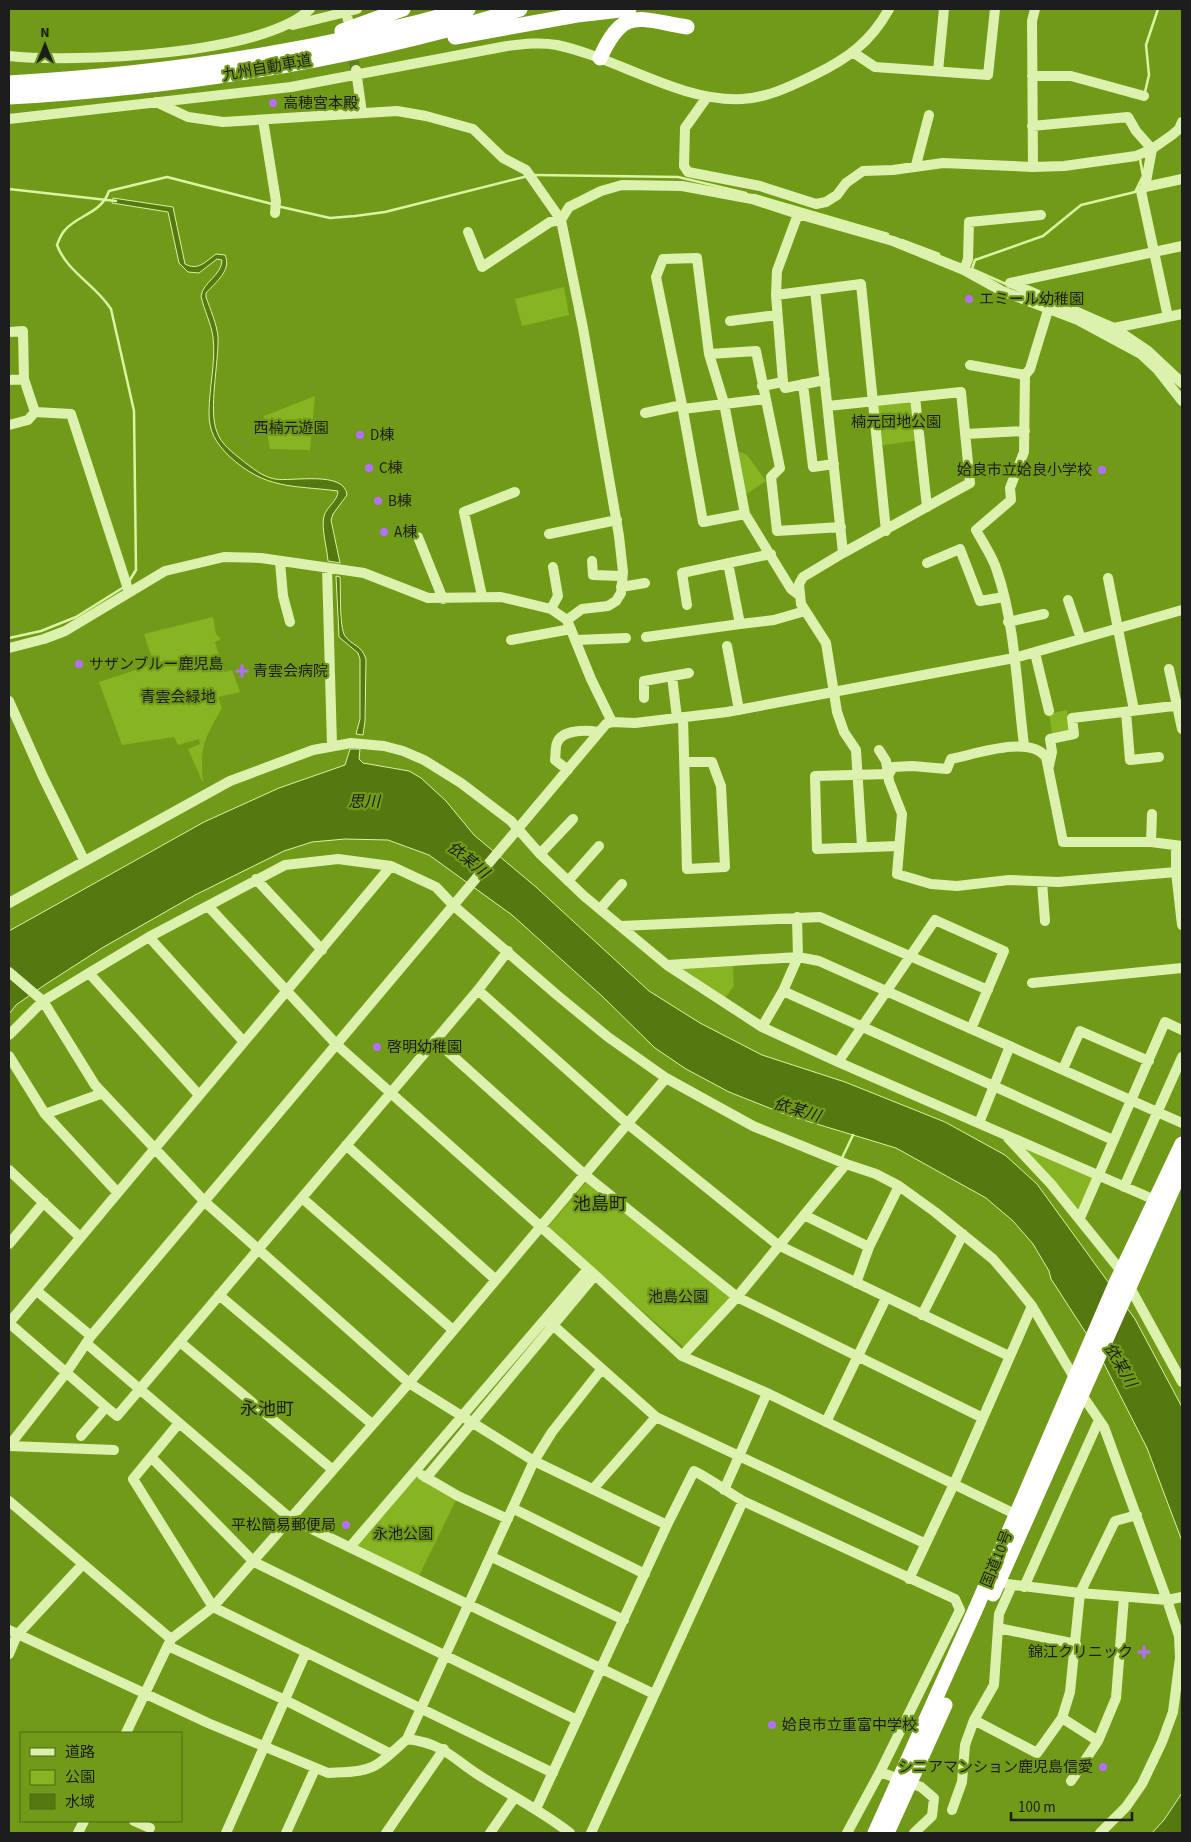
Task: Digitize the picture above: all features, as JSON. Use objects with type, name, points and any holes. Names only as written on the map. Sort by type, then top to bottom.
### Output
[{"type":"highway","points":[[160,69],[216,61],[316,39],[403,9]]},
{"type":"highway","name":"九州自動車道","points":[[9,83],[160,69],[334,41],[468,9]]},
{"type":"highway","name":"九州自動車道","points":[[9,97],[100,90],[209,78],[273,68],[394,43],[520,9]]},
{"type":"highway","points":[[209,78],[328,62],[548,20],[629,9]]},
{"type":"highway","points":[[600,58],[612,34],[626,22],[640,20],[687,27]]},
{"type":"highway","name":"国道10号","points":[[1123,1284],[1155,1200],[1182,1144]]},
{"type":"highway","name":"国道10号","points":[[875,1833],[905,1781],[1001,1580],[1021,1517],[1082,1373],[1123,1284],[1182,1168]]},
{"type":"highway","name":"国道10号","points":[[1021,1517],[1082,1395],[1082,1373]]},
{"type":"highway","name":"国道10号","points":[[888,1833],[905,1781]]},
{"type":"street","points":[[275,30],[292,23],[310,9]]},
{"type":"street","points":[[9,56],[125,56],[234,40],[275,30],[331,12],[347,14],[357,9]]},
{"type":"street","points":[[9,119],[242,94],[524,44],[556,45],[600,58],[707,97],[744,99],[762,96],[800,82],[841,62],[854,53],[878,28],[889,9]]},
{"type":"street","points":[[938,72],[944,9]]},
{"type":"street","points":[[854,53],[875,67],[988,75],[995,9]]},
{"type":"street","points":[[1033,167],[1032,21],[1035,9]]},
{"type":"street","points":[[356,73],[362,113]]},
{"type":"street","points":[[1032,76],[1071,76],[1144,96]]},
{"type":"street","points":[[707,97],[685,128],[684,166],[688,172],[760,186],[816,204],[826,202],[836,195],[846,183],[863,171],[892,170],[916,165],[952,163],[1033,167],[1103,162],[1136,156],[1152,149],[1179,129],[1182,122]]},
{"type":"street","points":[[156,102],[177,113],[204,120],[263,120],[397,111],[473,129],[504,158],[530,175],[561,220],[583,328],[617,520],[622,576],[621,587],[616,601],[608,606],[582,609],[570,625],[511,640]]},
{"type":"street","points":[[916,165],[929,115]]},
{"type":"street","points":[[1032,126],[1128,117],[1136,131],[1152,149]]},
{"type":"street","points":[[263,120],[275,208]]},
{"type":"street","points":[[1152,149],[1145,187],[1141,191],[1168,317]]},
{"type":"street","points":[[682,186],[688,172]]},
{"type":"street","points":[[1145,187],[1182,179]]},
{"type":"street","points":[[468,232],[482,267],[550,222],[561,220],[569,208],[601,191],[633,184],[682,186],[752,199],[893,241],[964,270],[1002,291],[1049,307],[1104,332],[1141,354],[1180,386]]},
{"type":"street","points":[[798,214],[777,271],[777,315],[785,388],[825,380]]},
{"type":"street","points":[[964,270],[968,259],[969,222],[1041,215]]},
{"type":"street","points":[[1002,291],[1011,282],[1182,246]]},
{"type":"street","points":[[745,514],[703,522],[683,407],[656,277],[663,259],[697,258],[710,354],[724,403],[745,514],[791,589],[799,595]]},
{"type":"street","points":[[1011,282],[1114,328],[1148,351],[1180,386],[1182,401]]},
{"type":"street","points":[[776,295],[861,284],[871,401],[886,531]]},
{"type":"street","points":[[815,290],[843,553]]},
{"type":"street","points":[[1024,745],[1014,658],[1004,597],[997,570],[976,530],[1012,500],[1010,488],[1024,452],[1026,375],[1030,369],[1049,307]]},
{"type":"street","points":[[1114,328],[1182,314]]},
{"type":"street","points":[[730,321],[777,315]]},
{"type":"street","points":[[9,332],[23,331],[24,379],[35,412]]},
{"type":"street","points":[[710,354],[756,351],[780,468],[771,477],[777,531],[841,527]]},
{"type":"street","points":[[970,366],[1026,375]]},
{"type":"street","points":[[9,380],[24,379]]},
{"type":"street","points":[[762,386],[784,382]]},
{"type":"street","points":[[803,384],[813,467],[834,464]]},
{"type":"street","points":[[828,406],[961,392],[970,482],[886,531],[843,553],[803,577],[799,584],[799,595],[805,611],[826,643],[837,712],[844,732],[856,750],[862,846]]},
{"type":"street","points":[[915,397],[927,506]]},
{"type":"street","points":[[645,413],[765,398]]},
{"type":"street","points":[[9,425],[28,420],[35,412]]},
{"type":"street","points":[[35,412],[70,414],[129,590]]},
{"type":"street","points":[[966,434],[1025,431]]},
{"type":"street","points":[[482,596],[464,512],[516,492]]},
{"type":"street","points":[[549,534],[617,520]]},
{"type":"street","points":[[418,537],[443,599]]},
{"type":"street","points":[[927,563],[960,549],[980,601],[1004,597]]},
{"type":"street","points":[[688,605],[682,573],[771,554]]},
{"type":"street","points":[[9,648],[44,640],[65,631],[129,590],[165,571],[206,560],[239,556],[364,573],[400,589],[428,598],[501,597],[551,610],[570,625],[591,679],[612,722]]},
{"type":"street","points":[[592,561],[592,575],[622,576]]},
{"type":"street","points":[[280,562],[283,596],[290,622]]},
{"type":"street","points":[[728,563],[740,624]]},
{"type":"street","points":[[551,610],[558,596],[553,567]]},
{"type":"street","points":[[327,568],[332,745]]},
{"type":"street","points":[[1108,578],[1119,628],[1130,711],[1130,760],[1159,757]]},
{"type":"street","points":[[621,587],[645,583]]},
{"type":"street","points":[[1068,600],[1081,639]]},
{"type":"street","points":[[9,1446],[66,1373],[88,1340],[598,732],[612,722],[635,723],[739,710],[834,690],[1014,658],[1182,610]]},
{"type":"street","points":[[646,636],[774,620],[805,611]]},
{"type":"street","points":[[1008,622],[1044,614]]},
{"type":"street","points":[[576,640],[626,638]]},
{"type":"street","points":[[728,646],[739,710]]},
{"type":"street","points":[[1035,653],[1049,711]]},
{"type":"street","points":[[1169,669],[1180,705],[1182,729]]},
{"type":"street","points":[[644,698],[644,681],[688,673]]},
{"type":"street","points":[[672,676],[680,718],[685,762],[687,869],[725,867],[721,786],[712,762],[685,762]]},
{"type":"street","points":[[9,701],[43,777],[84,860]]},
{"type":"street","points":[[1049,766],[1052,752],[1050,739],[1074,734],[1072,718],[1180,705]]},
{"type":"street","points":[[568,770],[555,760],[557,743],[562,737],[588,730],[598,732]]},
{"type":"street","points":[[9,902],[230,782],[313,750],[332,745],[366,743],[403,751],[424,760],[460,783],[568,881],[667,965],[762,1028],[979,1123],[1008,1138],[1025,1142],[1155,1200]]},
{"type":"street","points":[[889,774],[893,767],[912,766],[948,769],[951,759],[1024,745],[1043,753],[1049,766],[1063,842],[1151,842],[1179,846],[1176,872],[1182,925]]},
{"type":"street","points":[[879,750],[902,814],[903,829],[898,846],[896,874],[912,880],[956,886],[1009,880],[1042,882],[1176,872]]},
{"type":"street","points":[[889,774],[814,776],[817,849],[898,846]]},
{"type":"street","points":[[1151,842],[1152,814]]},
{"type":"street","points":[[540,854],[573,819]]},
{"type":"street","points":[[568,881],[599,846]]},
{"type":"street","points":[[9,1035],[41,999],[89,973],[148,937],[285,865],[312,860],[348,860],[391,866],[436,887],[557,995],[608,1037],[666,1078],[753,1126],[846,1164],[876,1174],[899,1186],[993,1259],[1032,1306],[1082,1373]]},
{"type":"street","points":[[391,866],[9,1323],[118,1416],[140,1387],[180,1342],[257,1248],[302,1198],[478,990],[508,951]]},
{"type":"street","points":[[256,879],[322,950]]},
{"type":"street","points":[[1042,882],[1045,921]]},
{"type":"street","points":[[600,909],[622,884]]},
{"type":"street","points":[[208,906],[337,1045],[392,1091],[682,1356],[766,1393],[1021,1517]]},
{"type":"street","points":[[621,926],[797,918],[829,919],[988,990]]},
{"type":"street","points":[[762,1028],[784,990],[798,957],[797,918]]},
{"type":"street","points":[[838,1062],[935,920],[1004,951],[971,1029]]},
{"type":"street","points":[[148,937],[244,1042]]},
{"type":"street","points":[[667,965],[798,957],[819,961],[888,990],[1182,1123]]},
{"type":"street","points":[[1032,983],[1182,968]]},
{"type":"street","points":[[9,972],[41,999],[95,1084],[205,1202],[409,1383],[534,1461],[668,1525]]},
{"type":"street","points":[[89,973],[199,1095]]},
{"type":"street","points":[[478,990],[628,1124],[778,1245],[1008,1356]]},
{"type":"street","points":[[784,990],[1113,1140]]},
{"type":"street","points":[[1080,1218],[1165,1022],[1182,1030]]},
{"type":"street","points":[[1063,1069],[1080,1030],[1149,1061]]},
{"type":"street","points":[[435,1040],[586,1175],[736,1297],[981,1417]]},
{"type":"street","points":[[979,1123],[1010,1046]]},
{"type":"street","points":[[9,1056],[44,1114],[117,1192]]},
{"type":"street","points":[[1124,1187],[1182,1057]]},
{"type":"street","points":[[126,1732],[170,1642],[213,1607],[254,1562],[409,1383],[666,1078]]},
{"type":"street","points":[[44,1114],[103,1093]]},
{"type":"street","points":[[1008,1138],[1080,1218],[1123,1284],[1182,1382]]},
{"type":"street","points":[[346,1145],[496,1280]]},
{"type":"street","points":[[682,1356],[736,1297],[846,1164]]},
{"type":"street","points":[[9,1170],[80,1237]]},
{"type":"street","points":[[856,1283],[869,1246],[899,1186]]},
{"type":"street","points":[[302,1198],[453,1330]]},
{"type":"street","points":[[9,1244],[44,1202]]},
{"type":"street","points":[[804,1215],[869,1246]]},
{"type":"street","points":[[922,1315],[963,1234]]},
{"type":"street","points":[[350,1547],[463,1415],[549,1322],[592,1272]]},
{"type":"street","points":[[37,1291],[179,1423],[291,1518],[418,1578],[469,1606],[654,1694]]},
{"type":"street","points":[[219,1295],[372,1424]]},
{"type":"street","points":[[826,1422],[886,1298]]},
{"type":"street","points":[[909,1579],[924,1543],[954,1484],[981,1417],[1032,1306]]},
{"type":"street","points":[[549,1322],[656,1417],[924,1543]]},
{"type":"street","points":[[426,1478],[549,1322]]},
{"type":"street","points":[[180,1342],[333,1470]]},
{"type":"street","points":[[13,1632],[145,1694],[315,1769],[328,1773],[370,1767],[379,1763],[407,1739],[514,1509],[534,1461],[552,1432],[601,1370]]},
{"type":"street","points":[[724,1490],[766,1393]]},
{"type":"street","points":[[1082,1395],[1104,1427],[1137,1515],[1174,1599],[1180,1658],[1173,1712],[1142,1784],[1126,1807],[1100,1833]]},
{"type":"street","points":[[81,1436],[106,1407]]},
{"type":"street","points":[[593,1489],[656,1417]]},
{"type":"street","points":[[1024,1587],[1099,1420]]},
{"type":"street","points":[[179,1423],[133,1479],[213,1607],[553,1773]]},
{"type":"street","points":[[9,1446],[114,1450]]},
{"type":"street","points":[[151,1457],[254,1562],[577,1720]]},
{"type":"street","points":[[415,1470],[426,1478],[508,1520]]},
{"type":"street","points":[[536,1809],[694,1471],[718,1482],[724,1490],[743,1501],[955,1599],[960,1610],[880,1772],[847,1833]]},
{"type":"street","points":[[9,1501],[170,1642],[390,1753]]},
{"type":"street","points":[[591,1833],[743,1501]]},
{"type":"street","points":[[514,1509],[646,1574]]},
{"type":"street","points":[[974,1720],[1037,1753],[1062,1718],[1070,1692],[1080,1593],[1115,1521],[1137,1515]]},
{"type":"street","points":[[492,1557],[624,1620]]},
{"type":"street","points":[[9,1654],[13,1632],[83,1564]]},
{"type":"street","points":[[952,1810],[962,1782],[965,1745],[974,1720],[994,1685],[1001,1580],[1024,1587],[1080,1593],[1174,1599]]},
{"type":"street","points":[[1071,1781],[1098,1742],[1116,1698],[1124,1596]]},
{"type":"street","points":[[998,1628],[1076,1644]]},
{"type":"street","points":[[226,1833],[306,1652]]},
{"type":"street","points":[[1062,1718],[1098,1742]]},
{"type":"street","points":[[407,1739],[431,1743],[444,1749],[483,1778],[536,1809],[570,1833]]},
{"type":"street","points":[[386,1833],[444,1749]]},
{"type":"street","points":[[286,1833],[315,1769]]},
{"type":"street","points":[[880,1772],[921,1787],[934,1798],[932,1816],[914,1833]]},
{"type":"street","points":[[490,1833],[515,1797]]},
{"type":"street","points":[[136,1822],[150,1828]]},
{"type":"green space","points":[[564,287],[569,315],[522,326],[515,299]]},
{"type":"green space","name":"西楠元遊園","points":[[315,396],[310,450],[270,449],[264,416]]},
{"type":"green space","name":"楠元団地公園","points":[[915,397],[920,440],[877,446],[871,401]]},
{"type":"green space","points":[[738,451],[747,455],[766,481],[745,495]]},
{"type":"green space","name":"青雲会緑地","points":[[213,617],[216,634],[221,639],[215,642],[224,672],[232,670],[240,692],[218,697],[222,708],[205,743],[202,760],[203,783],[188,749],[200,744],[199,739],[178,745],[174,737],[122,745],[99,682],[154,664],[144,634]]},
{"type":"green space","points":[[1067,710],[1070,731],[1052,734],[1049,714]]},
{"type":"green space","points":[[733,965],[734,986],[725,998],[680,967]]},
{"type":"green space","points":[[1024,1145],[1091,1176],[1092,1180],[1080,1208],[1077,1210],[1023,1148]]},
{"type":"green space","name":"池島公園","points":[[588,1180],[730,1298],[685,1348],[547,1228]]},
{"type":"green space","name":"永池公園","points":[[415,1470],[458,1496],[418,1578],[350,1547]]},
{"type":"water","points":[[113,198],[173,207],[185,264],[194,267],[205,263],[216,254],[225,255],[227,260],[225,271],[206,293],[218,337],[214,399],[214,423],[217,432],[221,440],[231,451],[266,476],[283,480],[328,480],[337,482],[344,487],[347,495],[333,514],[331,520],[340,563],[328,561],[323,527],[325,512],[338,495],[338,491],[280,484],[255,475],[229,456],[217,442],[212,432],[209,413],[214,355],[213,337],[201,296],[202,291],[219,270],[222,260],[217,259],[199,273],[188,272],[179,263],[168,212],[112,203]]},
{"type":"water","points":[[336,576],[340,577],[343,631],[348,639],[362,650],[366,659],[363,735],[356,734],[360,719],[360,659],[358,653],[339,637]]},
{"type":"water","name":"思川","points":[[350,749],[360,749],[359,759],[363,763],[409,771],[421,778],[446,801],[474,835],[536,887],[649,991],[700,1023],[762,1055],[845,1082],[945,1122],[1005,1155],[1037,1184],[1135,1319],[1182,1407],[1182,1541],[1147,1448],[1097,1350],[1051,1279],[1049,1271],[1033,1244],[1013,1221],[986,1198],[896,1148],[787,1115],[729,1092],[686,1069],[655,1048],[603,997],[512,915],[429,855],[388,840],[345,839],[312,842],[284,851],[195,895],[102,948],[16,1005],[9,1014],[9,931],[204,822],[279,788],[345,765]]},
{"type":"water","points":[[1182,1793],[1182,1833],[1152,1833],[1164,1820]]},
{"type":"waterway","points":[[1145,92],[1149,75],[1146,45],[1158,9]]},
{"type":"waterway","points":[[1008,285],[972,269],[975,260],[1043,236],[1081,205],[1135,192],[1143,176],[1140,159]]},
{"type":"waterway","points":[[534,175],[678,177],[746,193]]},
{"type":"waterway","points":[[277,206],[330,218],[355,216],[385,212],[528,176]]},
{"type":"waterway","points":[[128,583],[136,570],[134,411],[111,309],[105,300],[68,263],[57,245],[65,230],[101,205],[109,191],[167,177],[272,204]]},
{"type":"waterway","points":[[9,189],[116,201]]},
{"type":"waterway","points":[[754,195],[888,234]]},
{"type":"waterway","points":[[902,240],[939,254]]},
{"type":"waterway","points":[[9,638],[41,631],[76,617],[124,587]]},
{"type":"waterway","points":[[842,1158],[853,1135]]},
{"type":"tunnel","points":[[352,46],[355,69]]},
{"type":"place","name":"高穂宮本殿","points":[[273,103]]},
{"type":"place","name":"エミール幼稚園","points":[[969,299]]},
{"type":"place","name":"D棟","points":[[360,435]]},
{"type":"place","name":"C棟","points":[[369,468]]},
{"type":"place","name":"姶良市立姶良小学校","points":[[1102,470]]},
{"type":"place","name":"B棟","points":[[378,501]]},
{"type":"place","name":"A棟","points":[[384,532]]},
{"type":"place","name":"サザンブルー鹿児島","points":[[79,664]]},
{"type":"place","name":"青雲会病院","points":[[242,671]]},
{"type":"place","name":"啓明幼稚園","points":[[377,1047]]},
{"type":"place","name":"平松簡易郵便局","points":[[346,1525]]},
{"type":"place","name":"錦江クリニック","points":[[1144,1652]]},
{"type":"place","name":"姶良市立重富中学校","points":[[772,1725]]},
{"type":"place","name":"シニアマンション鹿児島信愛","points":[[1103,1767]]},
{"type":"district","name":"池島町","points":[[600,1204]]},
{"type":"district","name":"永池町","points":[[267,1409]]},
{"type":"water label","name":"依某川","points":[[468,860]]},
{"type":"water label","name":"依某川","points":[[797,1110]]},
{"type":"water label","name":"依某川","points":[[1120,1365]]}]
